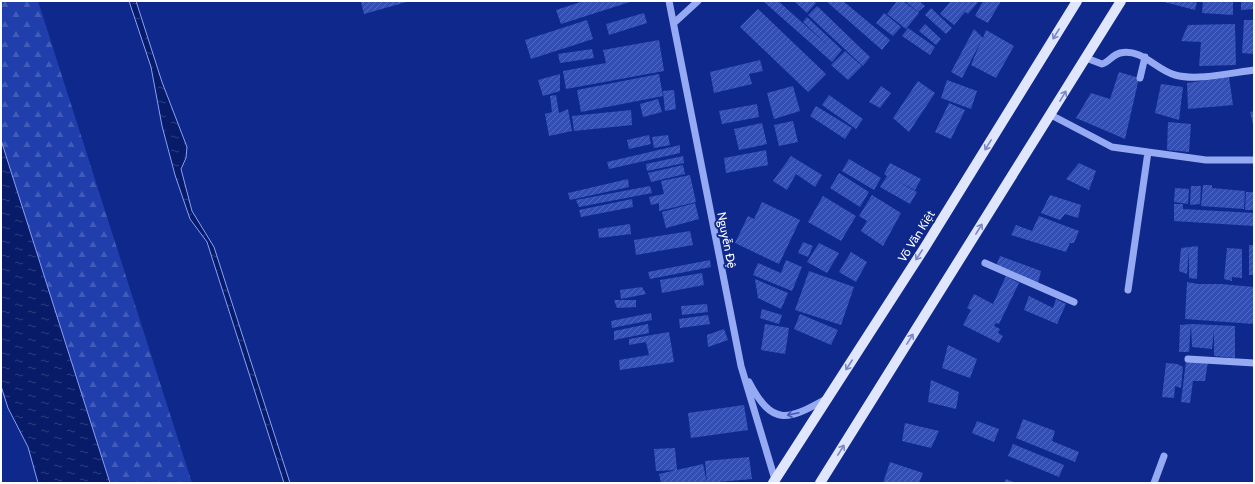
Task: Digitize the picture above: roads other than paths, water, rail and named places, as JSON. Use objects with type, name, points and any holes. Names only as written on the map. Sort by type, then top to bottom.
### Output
[{"type":"main road","name":"Võ Văn Kiệt","points":[[775,482],[924,247],[1077,1]]},
{"type":"main road","points":[[820,483],[1052,115],[1122,1]]},
{"type":"street","name":"Nguyễn Đệ","points":[[669,1],[741,366],[775,482]]},
{"type":"street","points":[[674,23],[698,1]]},
{"type":"street","points":[[1086,58],[1102,64],[1119,53],[1137,54],[1145,57],[1165,72],[1185,77],[1254,70]]},
{"type":"street","points":[[1140,78],[1145,57]]},
{"type":"street","points":[[1052,115],[1112,147],[1206,160],[1254,160]]},
{"type":"street","points":[[1128,290],[1148,152]]},
{"type":"street","points":[[985,263],[1074,302]]},
{"type":"street","points":[[1188,359],[1254,363]]},
{"type":"street","points":[[741,366],[757,398],[768,411],[782,416],[804,411],[828,398]]},
{"type":"street","points":[[1154,483],[1164,456]]},
{"type":"water","points":[[129,1],[136,1],[162,82],[187,147],[186,158],[181,169],[192,211],[214,247],[290,483],[284,483],[207,242],[190,219],[175,175],[162,126],[151,67]]},
{"type":"water","points":[[1,140],[110,483],[38,483],[28,447],[8,408],[1,386]]}]
